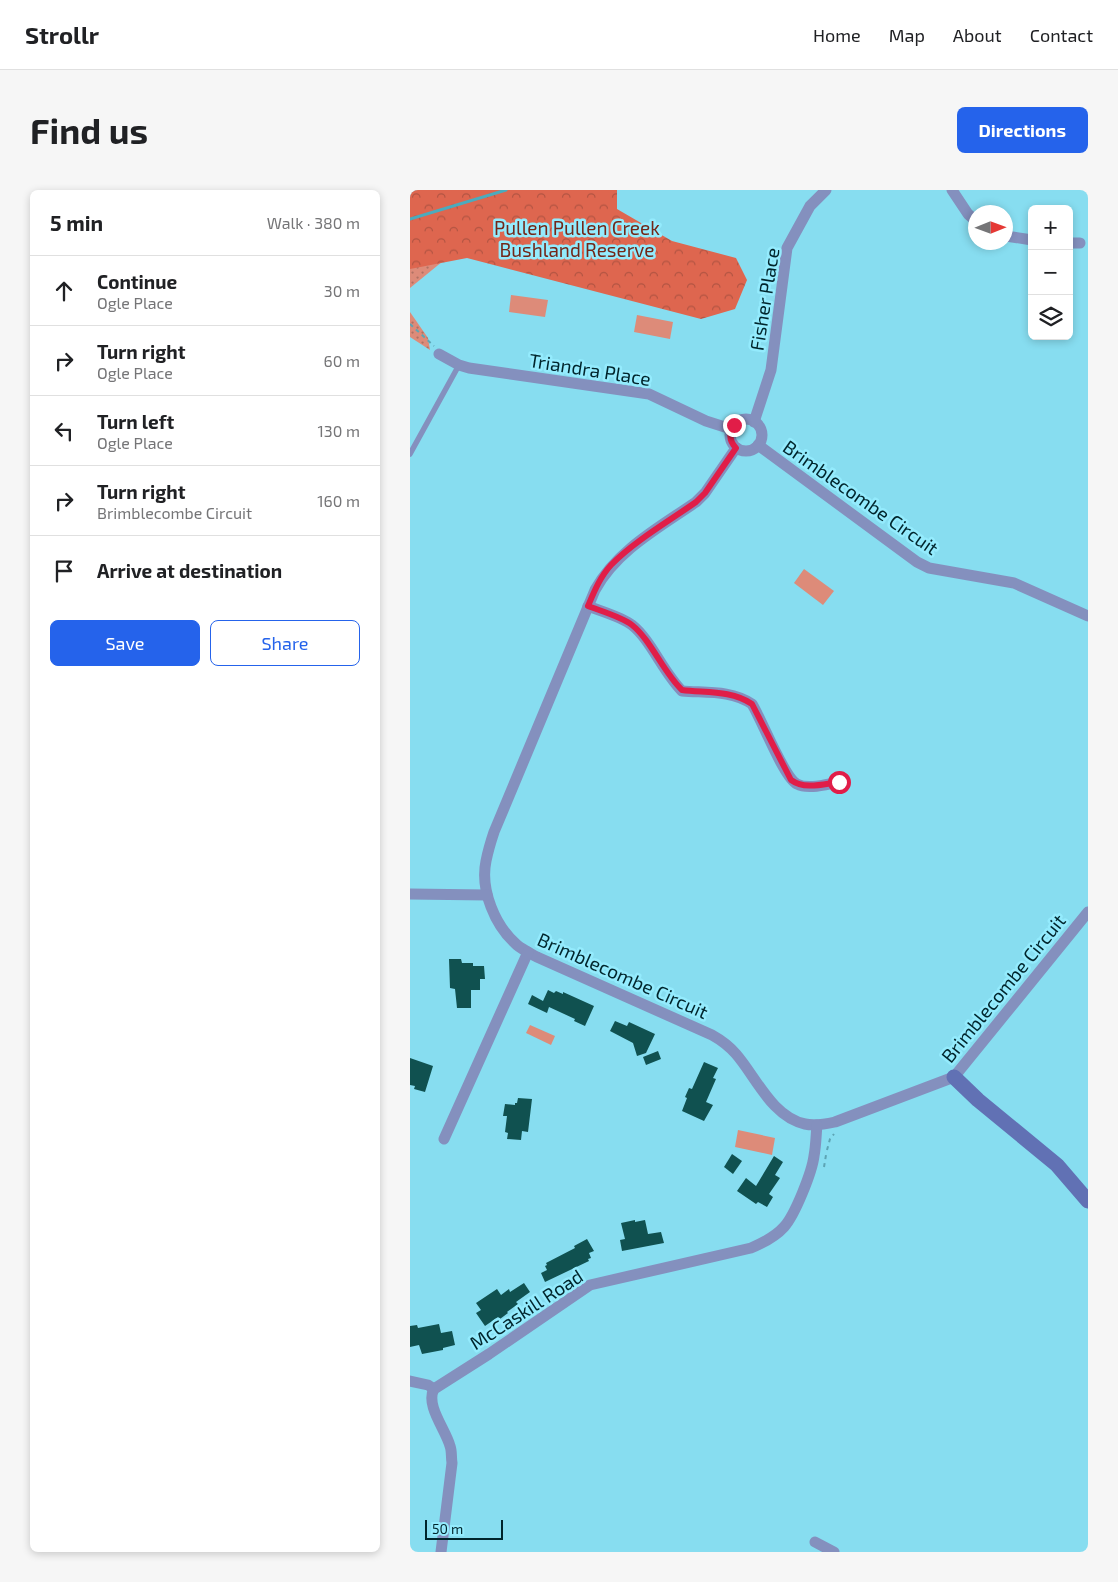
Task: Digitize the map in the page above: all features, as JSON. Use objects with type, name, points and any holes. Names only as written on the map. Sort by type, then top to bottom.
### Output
[{"type":"street","name":"Fisher Place","points":[[754,422],[770,370],[787,248],[810,206],[826,190]]},
{"type":"street","points":[[952,190],[968,214]]},
{"type":"street","points":[[1013,237],[1028,239]]},
{"type":"street","name":"Triandra Place","points":[[439,354],[459,365],[469,368],[649,394],[706,421],[731,429]]},
{"type":"street","points":[[736,448],[731,441],[731,429],[738,421],[754,422]]},
{"type":"street","name":"Brimblecombe Circuit","points":[[754,422],[758,425],[762,435],[758,445],[750,451],[736,448],[705,493],[696,502],[623,554],[610,566],[595,590],[494,832],[485,863],[487,895],[502,929],[517,945],[528,952],[712,1035],[725,1043],[736,1054],[770,1100],[782,1111],[792,1119],[805,1124],[817,1124],[835,1122],[954,1077],[1088,912]]},
{"type":"street","name":"Brimblecombe Circuit","points":[[758,445],[917,562],[928,568],[1014,583],[1088,616]]},
{"type":"street","points":[[588,606],[631,624],[642,634],[672,680],[682,690],[733,694],[752,704],[791,780],[798,785],[810,786],[839,782]]},
{"type":"street","points":[[410,894],[487,895]]},
{"type":"street","points":[[444,1139],[528,952]]},
{"type":"street","points":[[954,1077],[978,1100],[1057,1165],[1088,1200]]},
{"type":"street","name":"McCaskill Road","points":[[434,1389],[590,1285],[751,1248],[768,1240],[784,1227],[806,1183],[814,1158],[817,1124]]},
{"type":"street","points":[[410,1381],[428,1385],[434,1389],[431,1399],[437,1418],[451,1448],[452,1462],[441,1552]]},
{"type":"street","points":[[815,1542],[834,1552]]},
{"type":"lane","points":[[410,454],[459,365]]},
{"type":"path","points":[[410,324],[419,334],[431,342],[439,354]]},
{"type":"path","points":[[822,1172],[830,1139],[840,1131]]},
{"type":"shaded area","points":[[410,207],[448,257],[410,288]]},
{"type":"shaded area","points":[[511,295],[548,300],[545,317],[509,312]]},
{"type":"shaded area","points":[[410,312],[428,338],[430,350],[410,337]]},
{"type":"shaded area","points":[[637,315],[673,322],[670,339],[634,332]]},
{"type":"shaded area","points":[[804,569],[834,591],[823,605],[794,583]]},
{"type":"shaded area","points":[[530,1025],[555,1036],[551,1045],[526,1033]]},
{"type":"shaded area","points":[[738,1130],[775,1138],[772,1155],[735,1147]]},
{"type":"green space","name":"Pullen Pullen Creek Bushland Reserve","points":[[410,190],[617,190],[617,209],[672,241],[736,258],[747,280],[735,309],[701,319],[467,258],[410,269]]},
{"type":"building","points":[[449,959],[461,959],[462,963],[484,966],[485,979],[480,979],[480,990],[471,990],[471,1008],[457,1008],[455,989],[450,988]]},
{"type":"building","points":[[548,990],[554,993],[556,991],[563,994],[563,992],[594,1006],[585,1026],[574,1021],[575,1019],[549,1007],[547,1013],[528,1004],[532,995],[543,1001]]},
{"type":"building","points":[[615,1021],[627,1026],[629,1022],[655,1034],[646,1053],[637,1056],[633,1043],[610,1031]]},
{"type":"building","points":[[658,1051],[661,1059],[646,1065],[643,1057]]},
{"type":"building","points":[[410,1058],[433,1066],[425,1092],[414,1089],[415,1086],[410,1085]]},
{"type":"building","points":[[704,1062],[718,1068],[713,1078],[716,1079],[706,1102],[713,1105],[704,1121],[682,1111],[689,1088],[692,1089]]},
{"type":"building","points":[[518,1098],[532,1099],[528,1132],[522,1131],[521,1140],[507,1139],[508,1133],[505,1132],[507,1116],[503,1116],[505,1104],[515,1105]]},
{"type":"building","points":[[732,1154],[742,1161],[733,1174],[724,1167]]},
{"type":"building","points":[[774,1156],[783,1162],[775,1175],[780,1178],[769,1194],[773,1197],[767,1207],[758,1202],[756,1204],[737,1191],[746,1178],[756,1186]]},
{"type":"building","points":[[635,1220],[635,1222],[645,1220],[648,1234],[661,1232],[664,1243],[622,1251],[620,1240],[625,1239],[621,1223]]},
{"type":"building","points":[[587,1239],[594,1251],[589,1253],[591,1258],[588,1259],[589,1261],[545,1282],[541,1273],[547,1270],[546,1263],[575,1248],[574,1246]]},
{"type":"building","points":[[524,1283],[530,1292],[516,1302],[518,1304],[508,1313],[485,1326],[476,1313],[481,1310],[476,1303],[497,1289],[501,1295],[509,1289],[510,1292]]},
{"type":"building","points":[[439,1324],[441,1333],[452,1331],[455,1345],[443,1348],[443,1350],[422,1354],[419,1345],[410,1347],[410,1326],[417,1325],[418,1328]]},
{"type":"waterway","points":[[410,219],[506,190]]},
{"type":"route","points":[[734,425],[731,429],[730,437],[736,448],[705,493],[696,502],[623,554],[610,566],[595,590],[588,606],[631,624],[642,634],[672,680],[682,690],[733,694],[752,704],[791,780],[798,785],[810,786],[839,782]]}]
